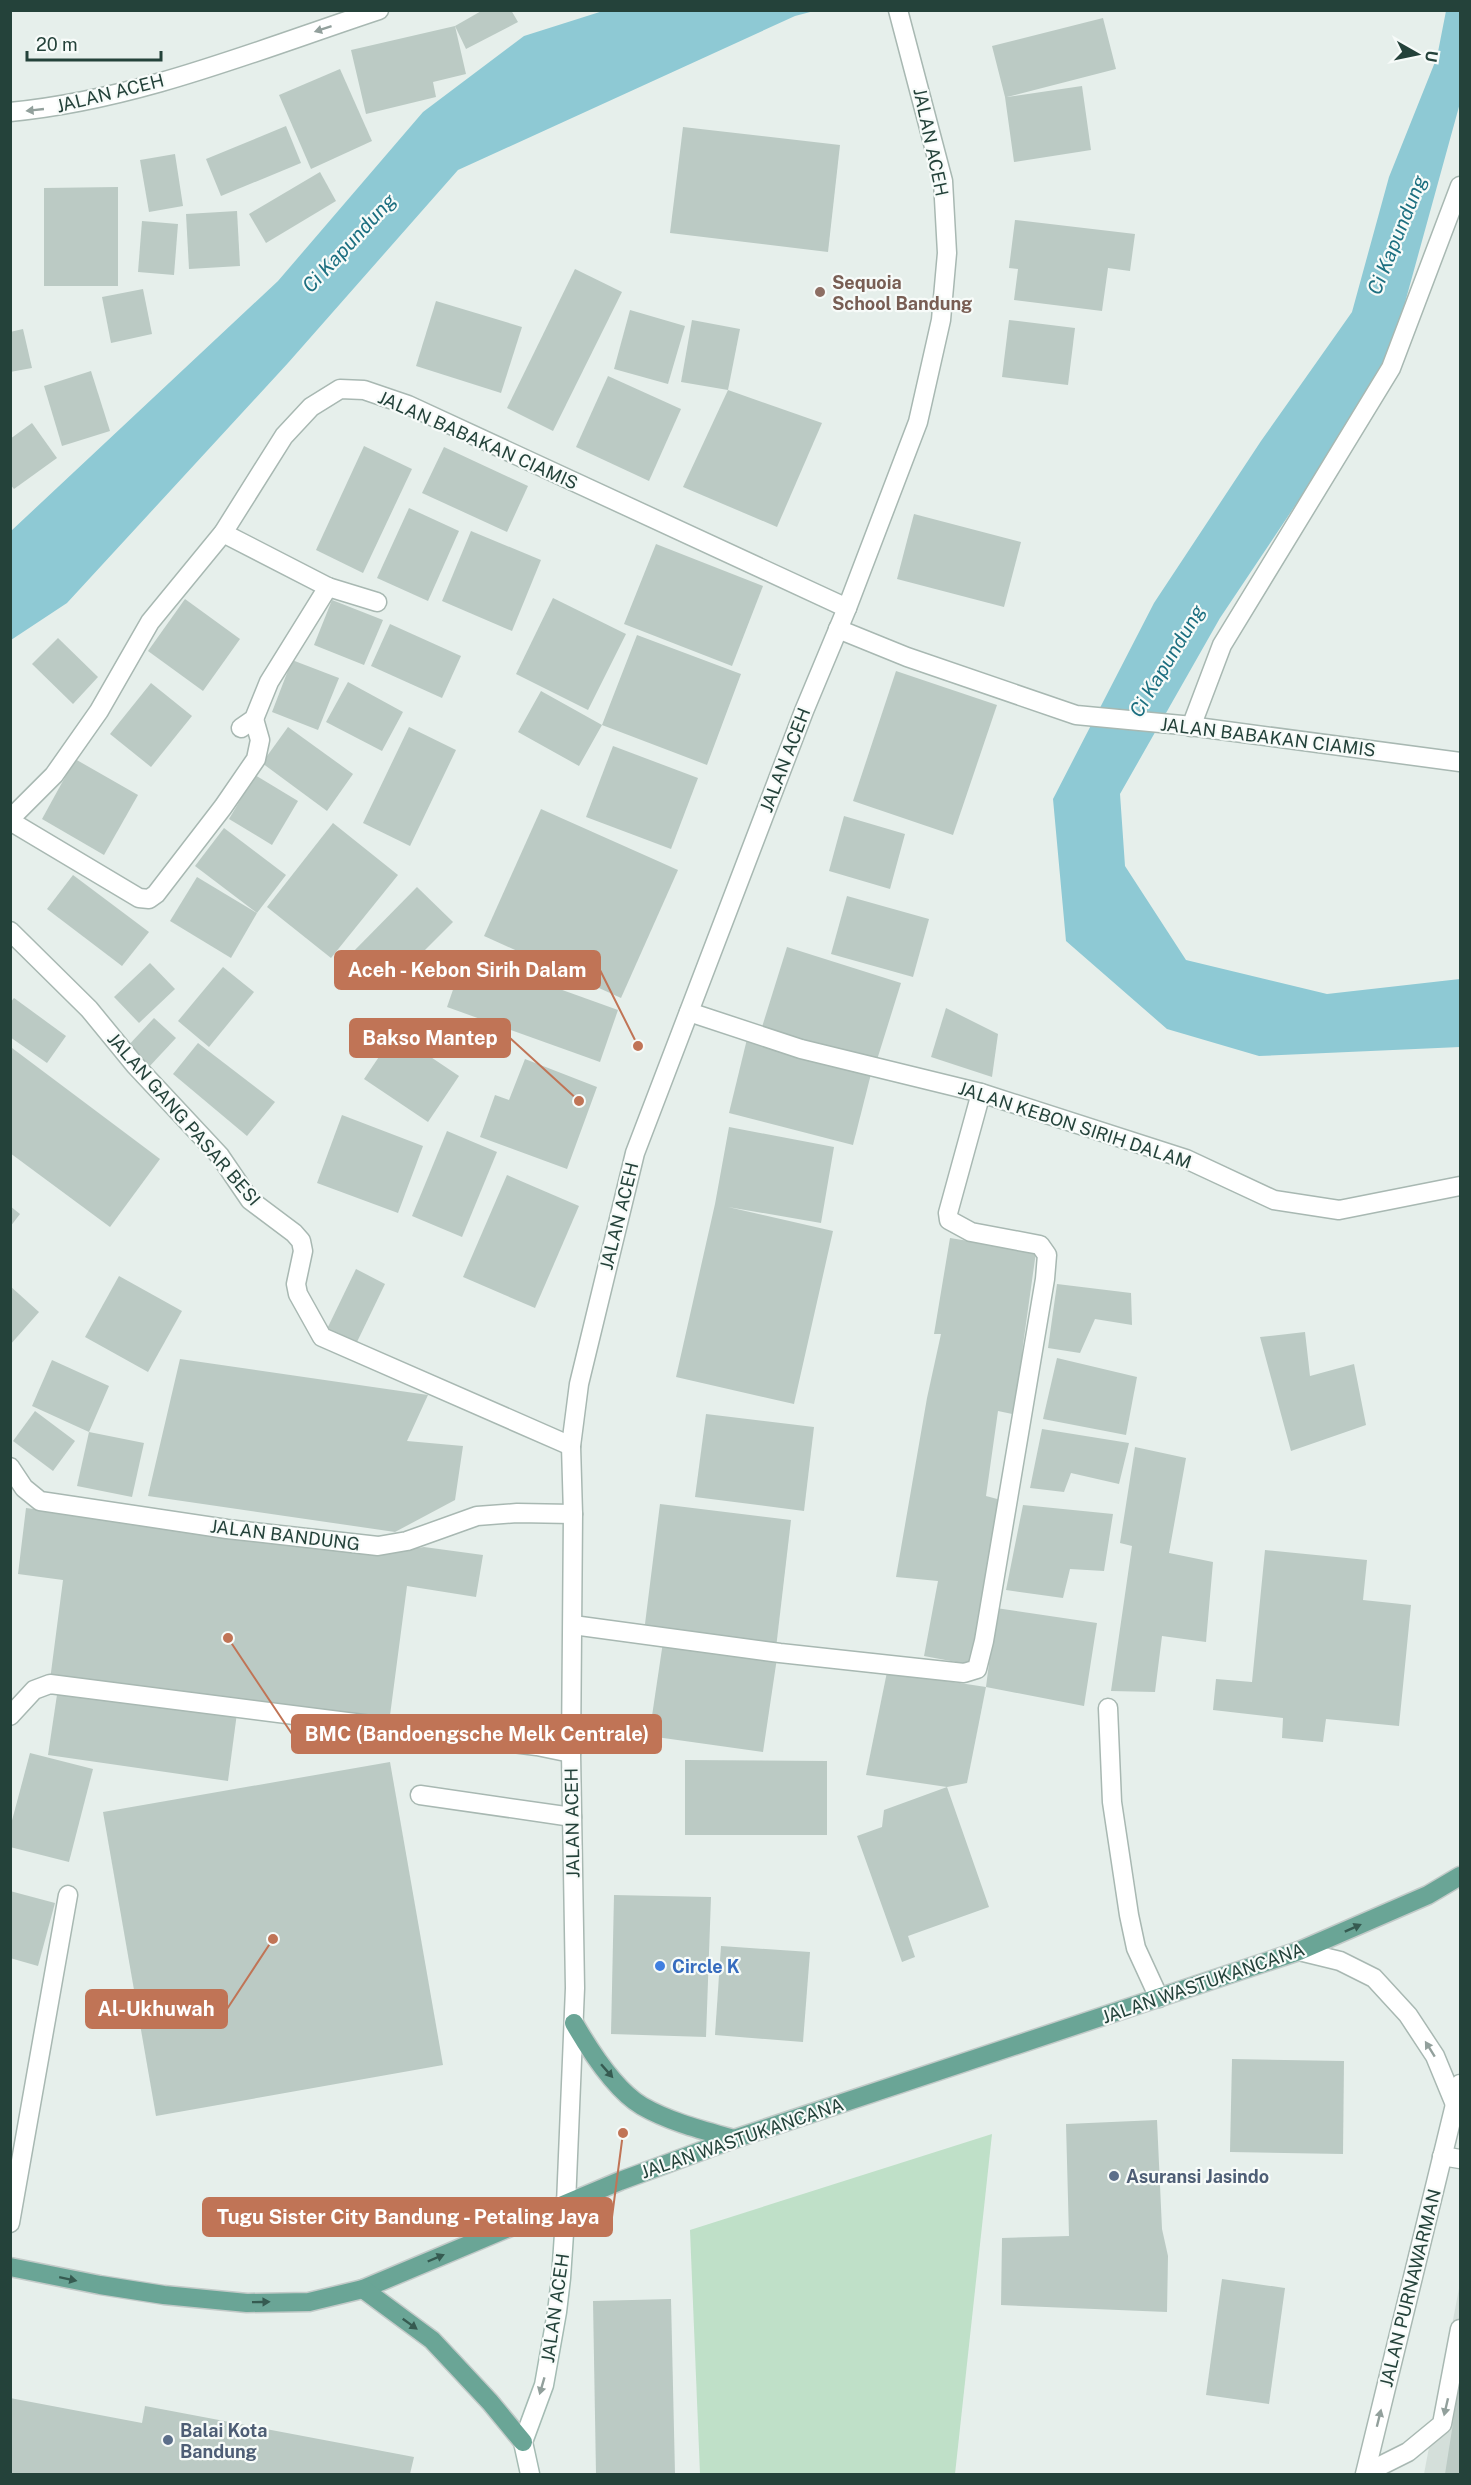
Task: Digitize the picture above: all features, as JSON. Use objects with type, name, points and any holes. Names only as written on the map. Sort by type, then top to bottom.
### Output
[{"type":"main road","name":"JALAN WASTUKANCANA","points":[[10,2267],[110,2287],[247,2303],[309,2302],[363,2289],[620,2181],[734,2139],[1299,1951],[1428,1895],[1461,1876]]},
{"type":"main road","points":[[574,2023],[592,2054],[639,2104],[673,2121],[734,2139]]},
{"type":"main road","points":[[363,2289],[432,2340],[490,2402],[523,2442]]},
{"type":"street","name":"JALAN ACEH","points":[[10,112],[59,108],[113,96],[379,10]]},
{"type":"street","name":"JALAN ACEH","points":[[523,2442],[544,2385],[561,2278],[566,2204],[574,2023],[571,1446],[579,1384],[635,1154],[799,722],[848,608],[918,422],[941,320],[947,253],[943,181],[898,10]]},
{"type":"street","points":[[1187,726],[1222,645],[1391,368],[1461,186]]},
{"type":"street","name":"JALAN BABAKAN CIAMIS","points":[[10,820],[54,775],[99,711],[150,622],[223,533],[284,436],[311,407],[340,389],[364,390],[408,405],[848,608]]},
{"type":"street","points":[[223,533],[328,587],[377,602]]},
{"type":"street","points":[[10,820],[139,898],[148,899],[156,894],[223,807],[256,759],[260,740],[248,724],[269,682],[328,587]]},
{"type":"street","name":"JALAN BABAKAN CIAMIS","points":[[838,629],[907,657],[1076,715],[1187,726],[1461,762]]},
{"type":"street","name":"JALAN GANG PASAR BESI","points":[[10,931],[89,1009],[135,1065],[220,1156],[250,1200],[294,1233],[301,1241],[303,1251],[296,1284],[298,1294],[322,1337],[571,1446]]},
{"type":"street","name":"JALAN KEBON SIRIH DALAM","points":[[689,1012],[801,1049],[981,1093],[1186,1160],[1274,1200],[1339,1210],[1461,1186]]},
{"type":"street","points":[[573,1625],[877,1665],[964,1673],[977,1669],[986,1630],[1045,1280],[1047,1255],[1040,1245],[971,1232],[949,1220],[948,1213],[981,1093]]},
{"type":"street","name":"JALAN BANDUNG","points":[[10,1467],[24,1488],[40,1501],[227,1529],[378,1546],[407,1541],[477,1516],[517,1513],[573,1514]]},
{"type":"street","points":[[10,1716],[34,1690],[50,1684],[525,1745],[571,1753]]},
{"type":"street","points":[[1108,1708],[1112,1802],[1129,1915],[1136,1948],[1158,1998]]},
{"type":"street","points":[[420,1795],[572,1817]]},
{"type":"street","points":[[10,2223],[68,1895]]},
{"type":"street","points":[[1299,1951],[1340,1961],[1374,1978],[1408,2014],[1435,2056],[1454,2102]]},
{"type":"street","name":"JALAN PURNAWARMAN","points":[[1366,2474],[1454,2102],[1461,2084]]},
{"type":"street","points":[[1442,2156],[1461,2159]]},
{"type":"street","points":[[1366,2474],[1422,2443],[1442,2424],[1461,2329]]},
{"type":"street","points":[[523,2442],[530,2475]]},
{"type":"shaded area","points":[[1460,2283],[1460,2474],[1424,2474]]},
{"type":"green space","points":[[992,2134],[955,2474],[700,2474],[690,2230]]},
{"type":"water","name":"Ci Kapundung","points":[[606,10],[814,11],[795,16],[458,170],[288,363],[67,603],[11,640],[11,531],[278,281],[423,112],[524,36]]},
{"type":"water","name":"Ci Kapundung","points":[[1446,11],[1460,11],[1460,103],[1387,368],[1220,618],[1120,794],[1125,866],[1186,960],[1327,994],[1460,979],[1460,1047],[1259,1056],[1167,1029],[1066,941],[1053,799],[1154,603],[1261,441],[1352,312],[1389,177],[1437,57]]},
{"type":"building","points":[[483,10],[511,10],[518,22],[466,49],[455,26]]},
{"type":"building","points":[[1103,18],[1116,69],[1007,97],[1082,86],[1091,150],[1014,162],[1005,97],[992,46]]},
{"type":"building","points":[[455,26],[466,74],[433,82],[436,97],[366,114],[351,50]]},
{"type":"building","points":[[340,69],[372,141],[311,169],[279,95]]},
{"type":"building","points":[[286,126],[301,163],[221,196],[206,159]]},
{"type":"building","points":[[683,127],[840,145],[828,252],[670,233]]},
{"type":"building","points":[[175,154],[183,206],[149,212],[140,160]]},
{"type":"building","points":[[320,172],[336,201],[266,243],[249,214]]},
{"type":"building","points":[[118,187],[118,286],[44,286],[44,188]]},
{"type":"building","points":[[237,211],[240,266],[189,269],[186,214]]},
{"type":"building","points":[[1015,220],[1135,234],[1130,271],[1108,268],[1102,311],[1014,300],[1018,269],[1009,268]]},
{"type":"building","points":[[142,221],[178,224],[174,275],[138,272]]},
{"type":"building","points":[[575,269],[622,292],[553,431],[507,408]]},
{"type":"building","points":[[143,289],[152,334],[111,343],[102,297]]},
{"type":"building","points":[[436,301],[522,327],[501,393],[416,366]]},
{"type":"building","points":[[630,310],[685,326],[668,384],[614,369]]},
{"type":"building","points":[[692,320],[740,329],[728,390],[681,382]]},
{"type":"building","points":[[1009,320],[1075,328],[1068,385],[1002,377]]},
{"type":"building","points":[[23,329],[32,368],[10,372],[10,332]]},
{"type":"building","points":[[91,371],[110,431],[62,446],[44,386]]},
{"type":"building","points":[[608,376],[681,409],[649,481],[576,447]]},
{"type":"building","points":[[728,390],[822,423],[777,527],[683,487]]},
{"type":"building","points":[[32,423],[57,458],[14,489],[10,484],[10,439]]},
{"type":"building","points":[[364,446],[412,469],[363,573],[316,550]]},
{"type":"building","points":[[444,447],[528,486],[507,532],[422,493]]},
{"type":"building","points":[[409,508],[459,531],[428,601],[377,578]]},
{"type":"building","points":[[914,514],[1021,542],[1004,607],[897,579]]},
{"type":"building","points":[[471,531],[541,560],[512,631],[442,601]]},
{"type":"building","points":[[656,544],[763,586],[732,666],[624,624]]},
{"type":"building","points":[[553,598],[626,634],[588,710],[516,674]]},
{"type":"building","points":[[185,599],[240,639],[203,691],[148,651]]},
{"type":"building","points":[[332,600],[383,620],[364,665],[314,645]]},
{"type":"building","points":[[390,624],[461,656],[442,698],[371,666]]},
{"type":"building","points":[[637,635],[741,674],[707,765],[602,725]]},
{"type":"building","points":[[58,638],[98,677],[73,704],[32,664]]},
{"type":"building","points":[[292,660],[339,678],[318,730],[272,712]]},
{"type":"building","points":[[896,671],[997,705],[953,835],[853,801]]},
{"type":"building","points":[[348,682],[403,712],[382,751],[326,722]]},
{"type":"building","points":[[151,683],[192,716],[151,767],[110,734]]},
{"type":"building","points":[[541,691],[602,725],[579,766],[518,732]]},
{"type":"building","points":[[288,727],[353,774],[327,811],[262,763]]},
{"type":"building","points":[[409,727],[456,750],[410,846],[363,823]]},
{"type":"building","points":[[613,746],[698,778],[671,849],[586,817]]},
{"type":"building","points":[[75,759],[138,795],[104,855],[42,819]]},
{"type":"building","points":[[255,775],[298,801],[272,845],[229,819]]},
{"type":"building","points":[[541,809],[678,870],[621,998],[484,936]]},
{"type":"building","points":[[844,816],[905,834],[890,889],[829,871]]},
{"type":"building","points":[[333,823],[398,875],[331,958],[267,907]]},
{"type":"building","points":[[224,828],[286,875],[257,913],[195,866]]},
{"type":"building","points":[[73,875],[149,932],[122,966],[47,909]]},
{"type":"building","points":[[197,877],[257,913],[231,958],[170,921]]},
{"type":"building","points":[[417,887],[453,922],[385,990],[350,955]]},
{"type":"building","points":[[847,896],[929,919],[913,977],[831,954]]},
{"type":"building","points":[[787,947],[901,983],[876,1063],[762,1027]]},
{"type":"building","points":[[465,955],[618,1010],[600,1062],[447,1007]]},
{"type":"building","points":[[150,963],[175,989],[139,1023],[114,997]]},
{"type":"building","points":[[223,967],[254,992],[209,1047],[178,1021]]},
{"type":"building","points":[[14,998],[66,1036],[47,1063],[10,1037],[10,1003]]},
{"type":"building","points":[[946,1008],[998,1034],[992,1077],[931,1057]]},
{"type":"building","points":[[154,1018],[176,1038],[148,1068],[126,1048]]},
{"type":"building","points":[[395,1033],[459,1076],[428,1122],[364,1079]]},
{"type":"building","points":[[747,1039],[872,1070],[853,1145],[729,1113]]},
{"type":"building","points":[[198,1043],[275,1102],[247,1136],[173,1074]]},
{"type":"building","points":[[12,1048],[160,1159],[110,1227],[10,1153],[10,1051]]},
{"type":"building","points":[[525,1059],[597,1087],[567,1169],[480,1137],[495,1095],[509,1100]]},
{"type":"building","points":[[342,1115],[423,1146],[398,1213],[317,1183]]},
{"type":"building","points":[[729,1127],[834,1147],[821,1223],[728,1207],[833,1231],[794,1404],[676,1377],[715,1204]]},
{"type":"building","points":[[447,1131],[497,1152],[462,1237],[412,1216]]},
{"type":"building","points":[[507,1175],[579,1206],[535,1308],[463,1277]]},
{"type":"building","points":[[10,1206],[20,1214],[10,1227]]},
{"type":"building","points":[[950,1238],[1036,1252],[1023,1345],[1017,1415],[998,1411],[986,1496],[1001,1500],[972,1665],[924,1656],[938,1581],[896,1577],[927,1398],[941,1334],[934,1334]]},
{"type":"building","points":[[356,1269],[385,1284],[356,1344],[327,1329]]},
{"type":"building","points":[[119,1276],[182,1311],[148,1372],[85,1337]]},
{"type":"building","points":[[1057,1284],[1131,1293],[1132,1325],[1095,1319],[1080,1353],[1048,1348]]},
{"type":"building","points":[[10,1286],[39,1312],[10,1345]]},
{"type":"building","points":[[1305,1332],[1310,1376],[1354,1364],[1366,1425],[1291,1451],[1260,1337]]},
{"type":"building","points":[[1057,1358],[1137,1377],[1126,1435],[1043,1419]]},
{"type":"building","points":[[180,1359],[428,1395],[407,1441],[463,1446],[455,1500],[395,1532],[148,1496]]},
{"type":"building","points":[[52,1360],[109,1386],[89,1432],[32,1406]]},
{"type":"building","points":[[35,1411],[75,1441],[53,1471],[13,1441]]},
{"type":"building","points":[[706,1414],[814,1427],[804,1511],[695,1497]]},
{"type":"building","points":[[1042,1429],[1129,1443],[1119,1484],[1071,1473],[1064,1492],[1030,1488]]},
{"type":"building","points":[[89,1432],[144,1443],[132,1497],[77,1486]]},
{"type":"building","points":[[1135,1447],[1186,1458],[1169,1553],[1213,1562],[1206,1642],[1162,1636],[1155,1692],[1111,1691],[1132,1546],[1120,1543]]},
{"type":"building","points":[[660,1504],[791,1520],[776,1648],[644,1632]]},
{"type":"building","points":[[1023,1505],[1113,1514],[1104,1571],[1070,1569],[1063,1598],[1006,1590]]},
{"type":"building","points":[[26,1508],[384,1553],[424,1547],[483,1555],[476,1597],[407,1586],[389,1723],[50,1680],[63,1580],[18,1574]]},
{"type":"building","points":[[1265,1550],[1367,1560],[1363,1600],[1411,1605],[1399,1726],[1326,1719],[1323,1742],[1282,1738],[1283,1718],[1213,1710],[1216,1679],[1252,1682]]},
{"type":"building","points":[[996,1608],[1097,1623],[1084,1706],[986,1687]]},
{"type":"building","points":[[663,1642],[777,1658],[763,1752],[649,1736]]},
{"type":"building","points":[[887,1672],[986,1687],[967,1783],[947,1787],[866,1775]]},
{"type":"building","points":[[58,1688],[237,1713],[228,1781],[48,1755]]},
{"type":"building","points":[[30,1753],[93,1769],[69,1862],[10,1847],[10,1828]]},
{"type":"building","points":[[685,1760],[827,1761],[827,1835],[685,1835]]},
{"type":"building","points":[[390,1762],[443,2065],[156,2116],[103,1812]]},
{"type":"building","points":[[947,1787],[989,1907],[908,1936],[915,1957],[902,1962],[857,1836],[882,1827],[884,1810]]},
{"type":"building","points":[[10,1891],[55,1903],[38,1966],[10,1958]]},
{"type":"building","name":"Circle K","points":[[614,1895],[711,1897],[706,2037],[611,2034]]},
{"type":"building","points":[[721,1946],[810,1952],[803,2042],[715,2035]]},
{"type":"building","points":[[1232,2059],[1344,2061],[1343,2154],[1230,2152]]},
{"type":"building","name":"Asuransi Jasindo","points":[[1157,2120],[1162,2229],[1168,2256],[1167,2312],[1001,2305],[1002,2238],[1069,2236],[1066,2124]]},
{"type":"building","points":[[1222,2279],[1285,2288],[1269,2404],[1206,2395]]},
{"type":"building","points":[[671,2299],[675,2474],[596,2474],[593,2301]]},
{"type":"building","points":[[1459,2385],[1460,2474],[1445,2474]]},
{"type":"building","name":"Balai Kota Bandung","points":[[10,2398],[142,2423],[145,2406],[414,2457],[410,2474],[10,2474]]},
{"type":"place","name":"Sequoia School Bandung","points":[[820,292]]},
{"type":"place","name":"Aceh - Kebon Sirih Dalam","points":[[638,1046]]},
{"type":"place","name":"Bakso Mantep","points":[[579,1101]]},
{"type":"place","name":"BMC (Bandoengsche Melk Centrale)","points":[[228,1638]]},
{"type":"place","name":"Al-Ukhuwah","points":[[273,1939]]},
{"type":"place","name":"Circle K","points":[[660,1966]]},
{"type":"place","name":"Tugu Sister City Bandung - Petaling Jaya","points":[[623,2133]]},
{"type":"place","name":"Asuransi Jasindo","points":[[1114,2176]]},
{"type":"place","name":"Balai Kota Bandung","points":[[168,2440]]}]
